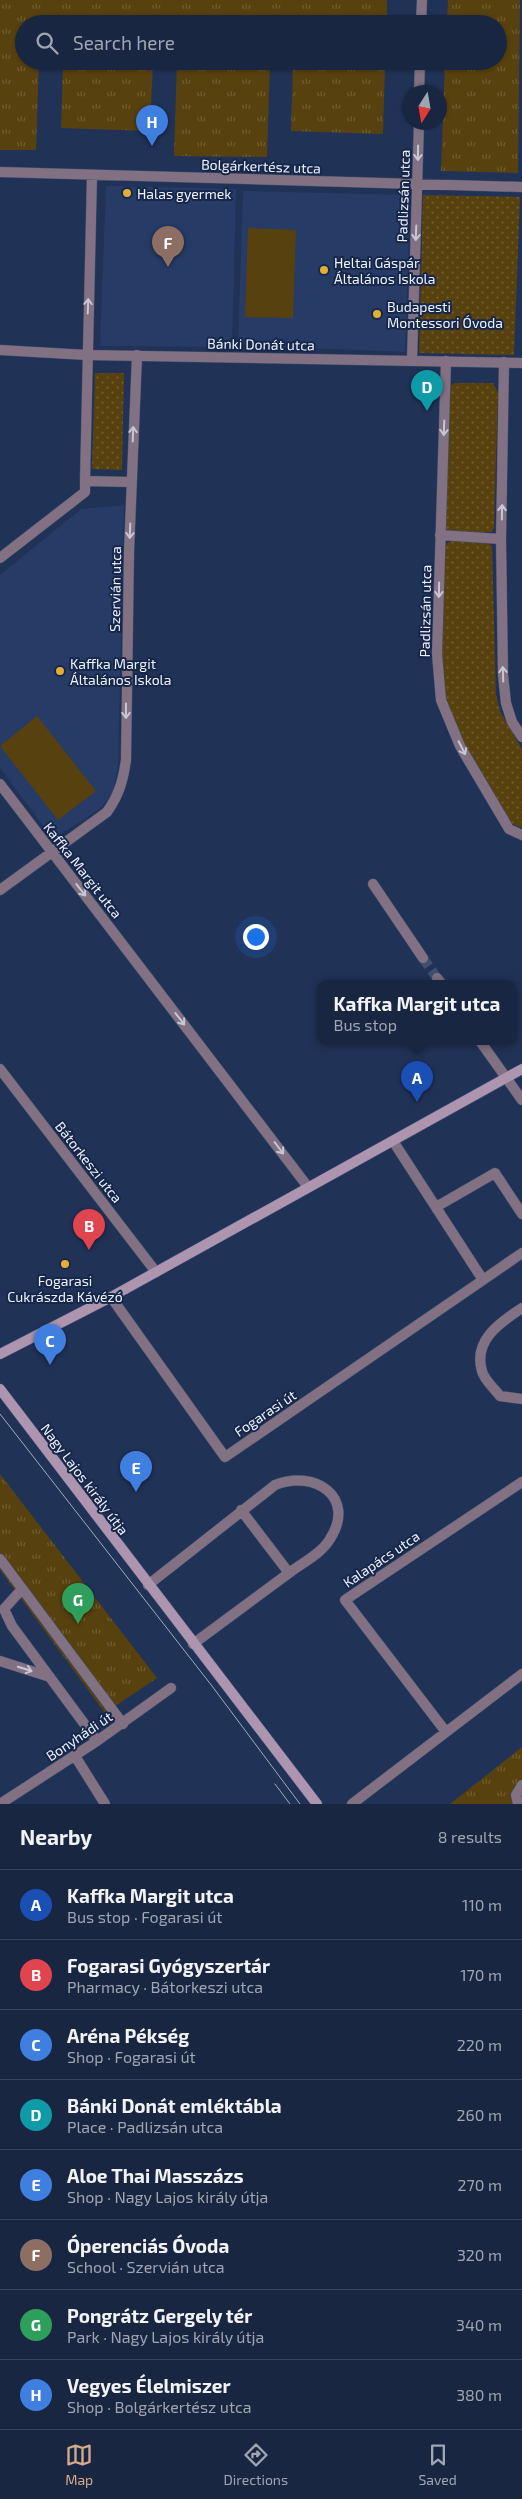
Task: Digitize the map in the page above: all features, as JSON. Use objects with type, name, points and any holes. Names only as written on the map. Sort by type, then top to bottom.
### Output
[{"type":"main road","points":[[0,1354],[111,1297],[522,1069]]},
{"type":"main road","name":"Nagy Lajos király útja","points":[[0,1389],[317,1804]]},
{"type":"street","points":[[421,15],[422,0]]},
{"type":"street","points":[[419,85],[420,70]]},
{"type":"street","name":"Padlizsán utca","points":[[412,360],[419,130]]},
{"type":"street","name":"Bolgárkertész utca","points":[[0,172],[522,187]]},
{"type":"street","points":[[0,558],[85,492],[92,175]]},
{"type":"street","name":"Bánki Donát utca","points":[[0,350],[87,355],[522,363]]},
{"type":"street","name":"Szervián utca","points":[[0,890],[107,812],[118,797],[123,781],[126,760],[131,482],[137,355]]},
{"type":"street","name":"Padlizsán utca","points":[[446,361],[440,535],[438,674],[441,700],[460,746],[509,829],[519,834]]},
{"type":"street","points":[[504,362],[501,539],[503,675],[506,703],[512,722],[522,738]]},
{"type":"street","points":[[85,481],[131,482]]},
{"type":"street","points":[[440,535],[501,539]]},
{"type":"street","name":"Kaffka Margit utca","points":[[0,784],[308,1187]]},
{"type":"street","points":[[373,884],[423,958]]},
{"type":"street","points":[[483,1045],[522,1100]]},
{"type":"street","name":"Bátorkeszi utca","points":[[0,1069],[156,1272]]},
{"type":"street","points":[[393,1141],[483,1280]]},
{"type":"street","points":[[436,1207],[495,1173],[522,1214]]},
{"type":"street","name":"Fogarasi út","points":[[111,1297],[226,1457],[522,1253]]},
{"type":"street","points":[[522,1308],[490,1332],[480,1352],[482,1373],[500,1396],[522,1399]]},
{"type":"street","points":[[148,1585],[275,1485],[288,1479],[319,1483],[332,1496],[340,1513],[337,1526],[322,1549],[193,1644]]},
{"type":"street","name":"Kalapács utca","points":[[446,1732],[345,1600],[522,1482]]},
{"type":"street","points":[[241,1510],[289,1573]]},
{"type":"street","points":[[0,1559],[123,1724]]},
{"type":"street","points":[[22,1589],[4,1609],[12,1626],[97,1741]]},
{"type":"street","points":[[0,1623],[12,1626]]},
{"type":"street","points":[[0,1661],[50,1677]]},
{"type":"street","points":[[352,1804],[522,1674]]},
{"type":"street","name":"Bonyhádi út","points":[[0,1804],[123,1724],[171,1688]]},
{"type":"street","points":[[75,1756],[106,1804]]},
{"type":"street","points":[[518,1804],[516,1795],[522,1785]]},
{"type":"shaded area","points":[[106,186],[236,189],[232,347],[100,346]]},
{"type":"shaded area","name":"Heltai Gáspár Általános Iskola","points":[[243,191],[410,195],[405,352],[238,345]]},
{"type":"shaded area","name":"Kaffka Margit Általános Iskola","points":[[124,505],[118,766],[113,792],[101,808],[53,839],[0,768],[0,575],[81,509]]},
{"type":"green space","points":[[0,0],[387,0],[387,15],[15,15],[15,70],[39,70],[36,150],[0,150]]},
{"type":"green space","points":[[448,0],[520,0],[518,173],[441,171],[442,130],[447,130],[447,85],[444,85],[445,70],[507,70],[507,15],[447,15]]},
{"type":"green space","points":[[63,70],[153,70],[150,131],[61,128]]},
{"type":"green space","points":[[177,70],[270,70],[267,157],[174,156]]},
{"type":"green space","points":[[293,70],[385,70],[383,134],[291,131]]},
{"type":"green space","points":[[423,195],[520,197],[514,355],[419,353]]},
{"type":"green space","points":[[248,228],[296,230],[293,318],[245,317]]},
{"type":"green space","points":[[95,373],[124,373],[122,470],[92,469]]},
{"type":"green space","points":[[455,383],[493,383],[498,392],[494,527],[492,532],[451,532],[443,524],[449,386]]},
{"type":"green space","points":[[454,539],[485,541],[492,546],[496,694],[500,711],[522,749],[522,828],[513,824],[507,818],[472,763],[444,696],[440,643],[444,545]]},
{"type":"green space","points":[[37,716],[96,791],[58,820],[0,746]]},
{"type":"green space","points":[[0,1474],[157,1678],[105,1713],[0,1570]]},
{"type":"green space","points":[[522,1747],[522,1804],[450,1804]]},
{"type":"tunnel","points":[[423,958],[437,978]]},
{"type":"tram line","points":[[0,1414],[212,1686],[300,1804]]},
{"type":"tram line","points":[[275,1784],[290,1804]]},
{"type":"place","name":"Vegyes Élelmiszer","points":[[152,146]]},
{"type":"place","name":"Halas gyermek","points":[[127,193]]},
{"type":"place","name":"Óperenciás Óvoda","points":[[168,267]]},
{"type":"place","name":"Heltai Gáspár Általános Iskola","points":[[324,270]]},
{"type":"place","name":"Budapesti Montessori Óvoda","points":[[377,314]]},
{"type":"place","name":"Bánki Donát emléktábla","points":[[427,411]]},
{"type":"place","name":"Kaffka Margit Általános Iskola","points":[[60,671]]},
{"type":"place","name":"Kaffka Margit utca","points":[[417,1102]]},
{"type":"place","name":"Fogarasi Gyógyszertár","points":[[89,1250]]},
{"type":"place","name":"Fogarasi Cukrászda Kávézó","points":[[65,1264]]},
{"type":"place","name":"Aréna Pékség","points":[[50,1365]]},
{"type":"place","name":"Aloe Thai Masszázs","points":[[136,1492]]},
{"type":"place","name":"Pongrátz Gergely tér","points":[[78,1624]]}]
